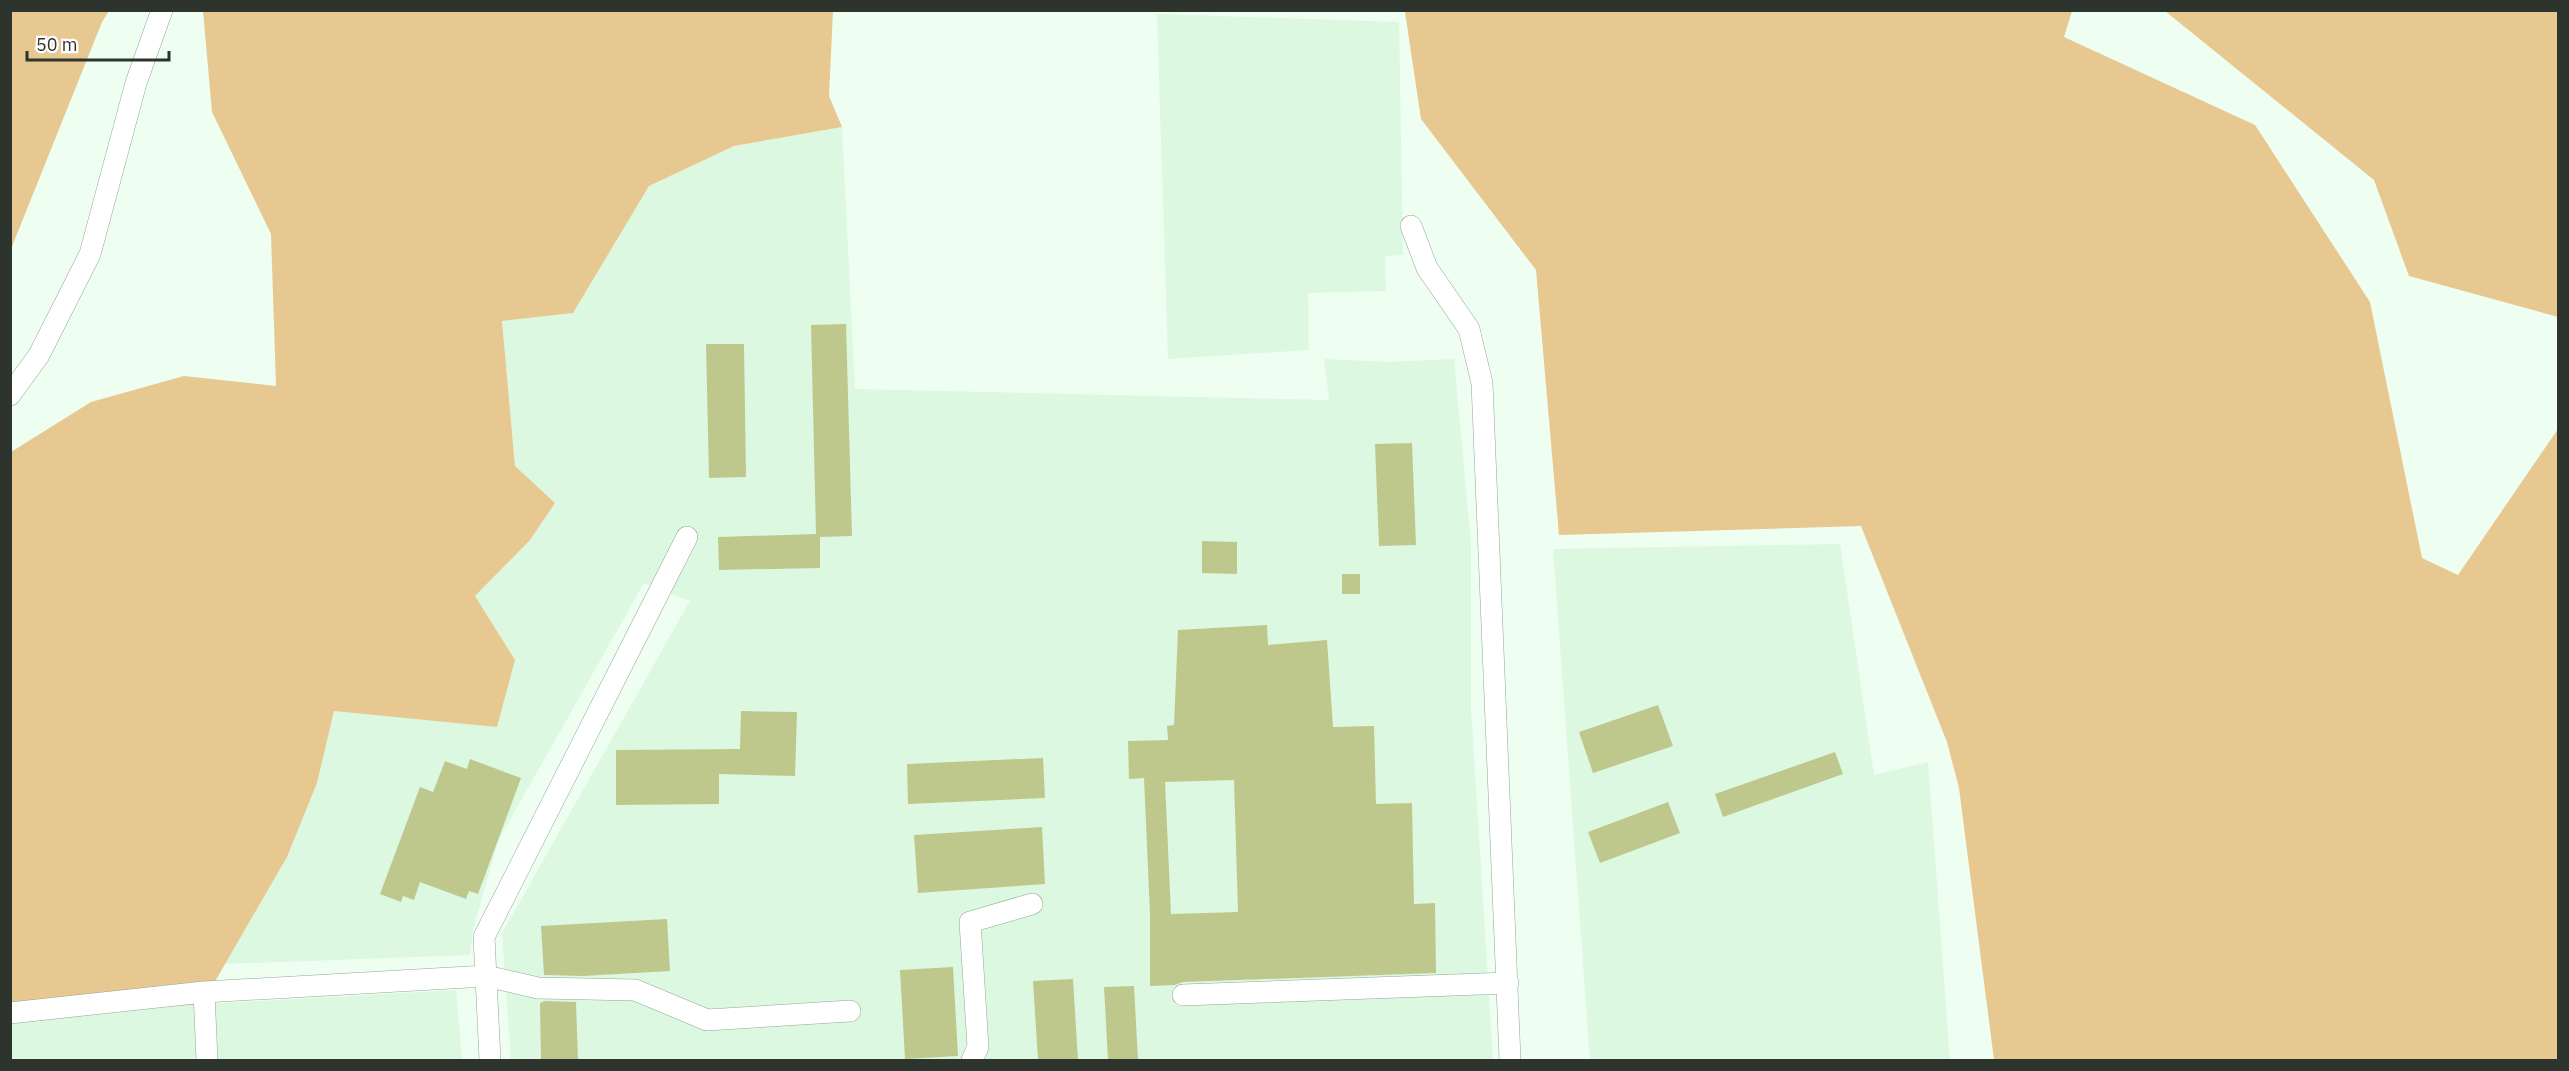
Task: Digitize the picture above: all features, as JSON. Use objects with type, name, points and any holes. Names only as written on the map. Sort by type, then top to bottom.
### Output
[{"type":"street","points":[[10,395],[39,355],[90,254],[136,83],[162,10]]},
{"type":"street","points":[[1411,226],[1427,268],[1468,329],[1482,383],[1510,1060]]},
{"type":"street","points":[[490,1060],[484,937],[687,537]]},
{"type":"street","points":[[972,1060],[978,1047],[970,922],[1032,904]]},
{"type":"street","points":[[10,1013],[204,992],[486,976],[538,988],[635,990],[707,1020],[850,1011]]},
{"type":"street","points":[[1183,995],[1508,983]]},
{"type":"street","points":[[204,992],[207,1060]]},
{"type":"shaded area","points":[[11,10],[109,11],[102,22],[11,249]]},
{"type":"shaded area","points":[[203,11],[833,11],[829,96],[842,127],[734,146],[649,186],[573,313],[502,321],[515,466],[555,503],[530,540],[475,596],[515,660],[497,727],[334,711],[317,783],[287,857],[202,1004],[11,1019],[11,452],[91,402],[184,376],[276,386],[271,234],[212,112]]},
{"type":"shaded area","points":[[1392,11],[2072,11],[2064,37],[2255,125],[2370,302],[2422,558],[2458,575],[2558,429],[2558,1060],[1994,1060],[1959,788],[1947,742],[1861,526],[1559,535],[1536,270],[1421,119],[1405,12]]},
{"type":"shaded area","points":[[2165,11],[2558,11],[2558,317],[2409,276],[2374,180]]},
{"type":"shaded area","points":[[1157,14],[1399,22],[1403,255],[1385,256],[1386,291],[1308,293],[1309,350],[1168,359]]},
{"type":"shaded area","points":[[842,127],[855,389],[1329,400],[1324,359],[1388,362],[1454,359],[1471,544],[1471,708],[1493,1060],[511,1060],[502,933],[690,601],[644,583],[498,841],[473,930],[470,955],[225,964],[287,857],[317,783],[334,711],[515,660],[474,596],[530,540],[554,503],[515,466],[502,321],[573,313],[649,186],[734,146]]},
{"type":"shaded area","points":[[1840,544],[1874,775],[1928,762],[1950,1060],[1590,1060],[1553,549]]},
{"type":"shaded area","points":[[456,990],[462,1060],[11,1060],[11,1019],[202,1004]]},
{"type":"building","points":[[846,324],[852,536],[820,537],[820,568],[719,570],[718,537],[816,534],[811,325]]},
{"type":"building","points":[[706,344],[744,344],[746,477],[709,478]]},
{"type":"building","points":[[1412,443],[1416,545],[1379,546],[1375,444]]},
{"type":"building","points":[[1202,541],[1237,542],[1237,574],[1202,573]]},
{"type":"building","points":[[1342,574],[1360,574],[1360,594],[1342,594]]},
{"type":"building","points":[[1267,625],[1268,645],[1327,640],[1333,727],[1374,726],[1376,804],[1412,803],[1414,904],[1435,903],[1436,973],[1183,982],[1175,985],[1150,986],[1150,914],[1144,778],[1129,779],[1128,741],[1168,740],[1167,726],[1174,725],[1178,630]],"holes":[[[1234,780],[1238,912],[1171,914],[1165,782]]]},
{"type":"building","points":[[1658,705],[1673,746],[1593,773],[1579,732]]},
{"type":"building","points":[[741,711],[797,712],[795,776],[719,774],[719,804],[616,805],[616,750],[740,749]]},
{"type":"building","points":[[1835,752],[1843,774],[1723,817],[1715,794]]},
{"type":"building","points":[[1043,758],[1045,798],[908,804],[907,764]]},
{"type":"building","points":[[470,759],[521,778],[478,894],[469,891],[466,899],[420,882],[414,900],[403,896],[401,902],[380,894],[420,787],[433,792],[445,761],[467,769]]},
{"type":"building","points":[[1668,802],[1680,833],[1600,863],[1588,832]]},
{"type":"building","points":[[1042,827],[1045,884],[918,893],[914,835]]},
{"type":"building","points":[[667,919],[670,971],[583,976],[544,975],[541,926]]},
{"type":"building","points":[[953,967],[958,1056],[905,1059],[900,970]]},
{"type":"building","points":[[1073,979],[1078,1060],[1038,1060],[1033,981]]},
{"type":"building","points":[[1134,986],[1138,1060],[1108,1060],[1104,987]]},
{"type":"building","points":[[545,1001],[576,1002],[578,1060],[541,1060],[540,1003]]}]
